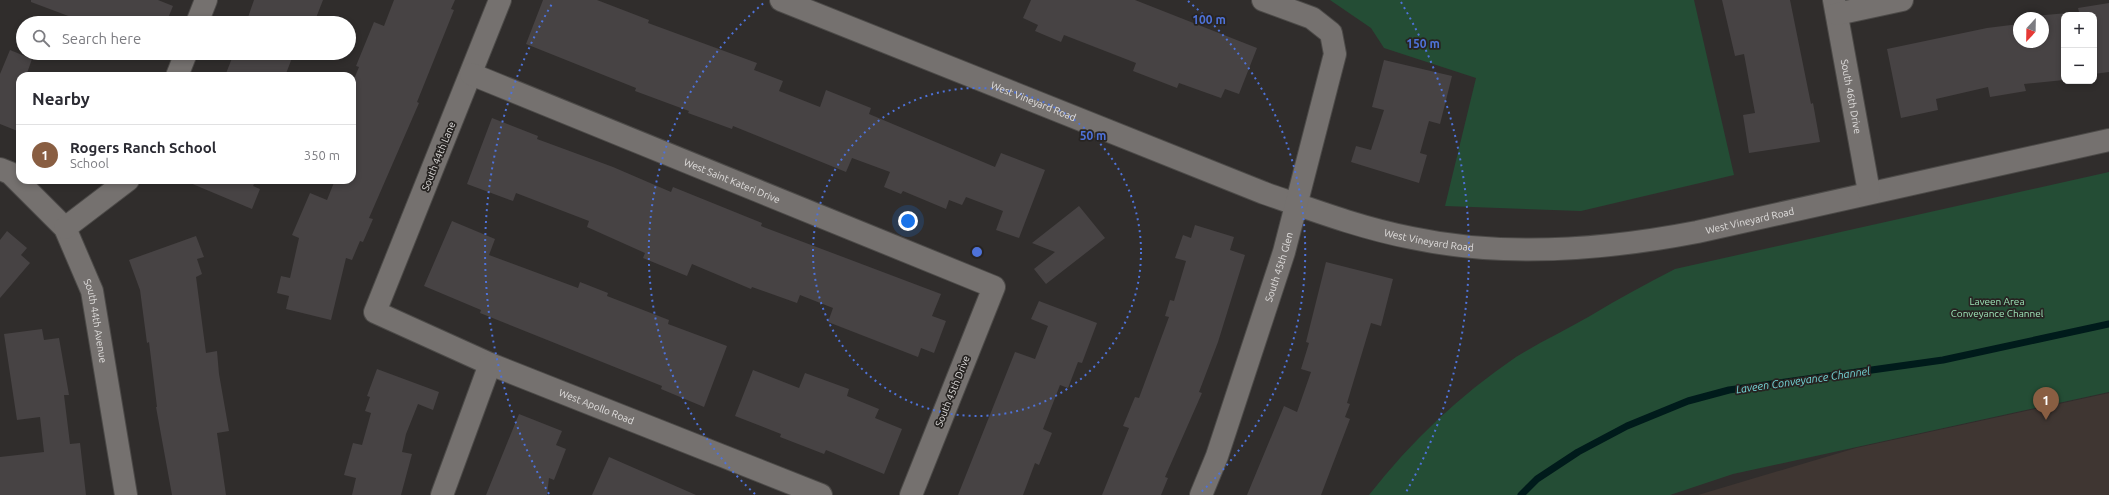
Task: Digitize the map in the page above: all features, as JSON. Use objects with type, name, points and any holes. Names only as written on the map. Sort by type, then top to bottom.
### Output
[{"type":"street","points":[[200,16],[206,0]]},
{"type":"street","name":"South 44th Lane","points":[[375,312],[500,0]]},
{"type":"street","name":"West Vineyard Road","points":[[781,0],[1296,204],[1340,219],[1419,239],[1492,248],[1582,249],[1647,242],[1690,234],[1869,192],[2109,140]]},
{"type":"street","name":"South 45th Glen","points":[[1201,495],[1225,433],[1284,252],[1335,54],[1331,33],[1312,18],[1263,0]]},
{"type":"street","points":[[1835,7],[1902,0]]},
{"type":"street","name":"South 46th Drive","points":[[1835,7],[1869,192]]},
{"type":"street","points":[[179,72],[183,60]]},
{"type":"street","name":"West Saint Kateri Drive","points":[[471,74],[994,287]]},
{"type":"street","points":[[0,169],[10,173],[16,179]]},
{"type":"street","points":[[21,184],[65,228],[123,184]]},
{"type":"street","name":"South 44th Avenue","points":[[65,228],[92,291],[126,495]]},
{"type":"street","name":"South 45th Drive","points":[[911,495],[994,287]]},
{"type":"street","name":"West Apollo Road","points":[[375,312],[490,364],[822,495]]},
{"type":"street","points":[[442,495],[490,364]]},
{"type":"shaded area","points":[[2109,393],[2109,495],[1698,495],[1856,448]]},
{"type":"green space","points":[[1330,0],[1694,0],[1734,175],[1581,211],[1445,206],[1476,78],[1384,48],[1371,28]]},
{"type":"green space","name":"Laveen Area Conveyance Channel","points":[[2109,172],[2109,392],[1733,474],[1670,495],[1369,495],[1402,456],[1437,420],[1495,372],[1534,346],[1675,269]]},
{"type":"building","points":[[31,0],[158,0],[173,6],[169,16],[68,16],[31,2]]},
{"type":"building","points":[[254,0],[323,0],[317,16],[248,16]]},
{"type":"building","points":[[394,0],[455,0],[451,9],[454,10],[417,102],[419,103],[369,218],[373,219],[363,242],[360,241],[352,260],[346,258],[331,320],[286,309],[289,296],[277,293],[281,276],[290,278],[299,238],[292,235],[310,193],[327,200],[333,184],[356,184],[356,74],[359,67],[356,66],[374,22],[384,26]]},
{"type":"building","points":[[543,0],[597,0],[649,20],[648,23],[757,63],[754,70],[783,81],[779,91],[820,107],[826,90],[871,108],[869,114],[995,167],[1001,153],[1045,170],[1019,238],[996,230],[1003,211],[966,197],[962,205],[949,200],[946,209],[903,191],[901,194],[884,187],[890,172],[852,158],[846,172],[733,126],[732,129],[688,113],[689,111],[635,91],[636,88],[526,44]]},
{"type":"building","points":[[1031,0],[1135,0],[1257,48],[1239,94],[1225,89],[1221,98],[1179,83],[1177,88],[1133,71],[1136,63],[1064,35],[1061,42],[1035,31],[1038,25],[1023,18]]},
{"type":"building","points":[[1722,0],[1790,0],[1811,104],[1813,103],[1820,142],[1749,153],[1743,115],[1755,113],[1744,54],[1735,56]]},
{"type":"building","points":[[2109,3],[2109,72],[2097,74],[2097,12],[2079,12],[2078,8]]},
{"type":"building","points":[[2061,14],[2061,80],[2024,84],[2026,91],[1990,97],[1988,87],[1936,99],[1938,110],[1901,118],[1887,49],[1987,28],[2013,25],[2013,48],[2049,48],[2049,15]]},
{"type":"building","points":[[10,50],[16,52],[16,60],[32,60],[27,72],[16,72],[16,130],[0,124],[0,74]]},
{"type":"building","points":[[231,60],[291,60],[287,72],[227,72]]},
{"type":"building","points":[[1384,60],[1452,76],[1440,124],[1429,121],[1420,153],[1427,155],[1419,183],[1351,162],[1356,146],[1371,150],[1384,110],[1372,107]]},
{"type":"building","points":[[492,118],[538,136],[537,139],[613,167],[671,192],[673,187],[762,223],[761,226],[941,294],[932,316],[946,321],[934,353],[921,348],[918,357],[828,322],[833,308],[800,295],[797,303],[752,287],[751,289],[692,264],[687,276],[643,258],[645,253],[587,227],[589,221],[516,193],[513,201],[467,184]]},
{"type":"building","points":[[193,184],[254,184],[253,186],[260,189],[252,209]]},
{"type":"building","points":[[1079,206],[1105,238],[1046,284],[1034,269],[1055,252],[1032,243]]},
{"type":"building","points":[[452,221],[495,239],[489,255],[578,288],[580,282],[608,293],[607,296],[669,320],[668,324],[727,346],[704,407],[661,389],[662,386],[480,313],[481,310],[424,286]]},
{"type":"building","points":[[1195,225],[1234,237],[1230,250],[1245,255],[1218,342],[1199,392],[1202,393],[1165,477],[1168,478],[1161,495],[1102,495],[1129,428],[1123,426],[1135,397],[1139,398],[1169,317],[1165,316],[1170,300],[1174,301],[1186,261],[1175,258],[1183,235],[1191,238]]},
{"type":"building","points":[[7,231],[27,248],[21,255],[30,263],[0,298],[0,240]]},
{"type":"building","points":[[196,236],[204,257],[197,259],[202,274],[196,277],[206,353],[217,351],[219,374],[229,431],[217,433],[226,495],[172,495],[156,407],[149,342],[147,343],[140,290],[129,260]]},
{"type":"building","points":[[1326,262],[1393,279],[1381,326],[1371,323],[1347,403],[1350,404],[1345,417],[1350,419],[1321,495],[1247,495],[1284,406],[1297,412],[1311,372],[1301,369],[1309,343],[1306,342]]},
{"type":"building","points":[[1039,301],[1097,323],[1082,363],[1078,362],[1068,388],[1060,385],[1043,429],[1052,433],[1039,465],[1035,463],[1023,495],[958,495],[1015,352],[1035,359],[1048,326],[1031,319]]},
{"type":"building","points":[[42,329],[44,340],[59,338],[69,395],[64,395],[70,444],[80,443],[86,495],[0,495],[0,457],[44,452],[40,417],[17,420],[4,334]]},
{"type":"building","points":[[377,369],[439,392],[433,410],[418,404],[406,434],[402,452],[412,454],[401,495],[352,495],[356,478],[344,475],[353,443],[362,445],[371,413],[365,411],[370,397],[367,396]]},
{"type":"building","points":[[753,370],[799,388],[805,373],[849,389],[847,396],[879,409],[875,418],[902,429],[884,474],[826,450],[824,454],[780,437],[781,434],[735,416]]},
{"type":"building","points":[[519,414],[562,431],[556,445],[566,449],[554,480],[549,478],[547,495],[486,495]]},
{"type":"building","points":[[609,457],[696,495],[592,495]]},
{"type":"waterway","name":"Laveen Conveyance Channel","points":[[1521,495],[1537,479],[1578,452],[1627,426],[1688,401],[1729,390],[1943,360],[2109,324]]},
{"type":"place","name":"Rogers Ranch School","points":[[2046,420]]}]
